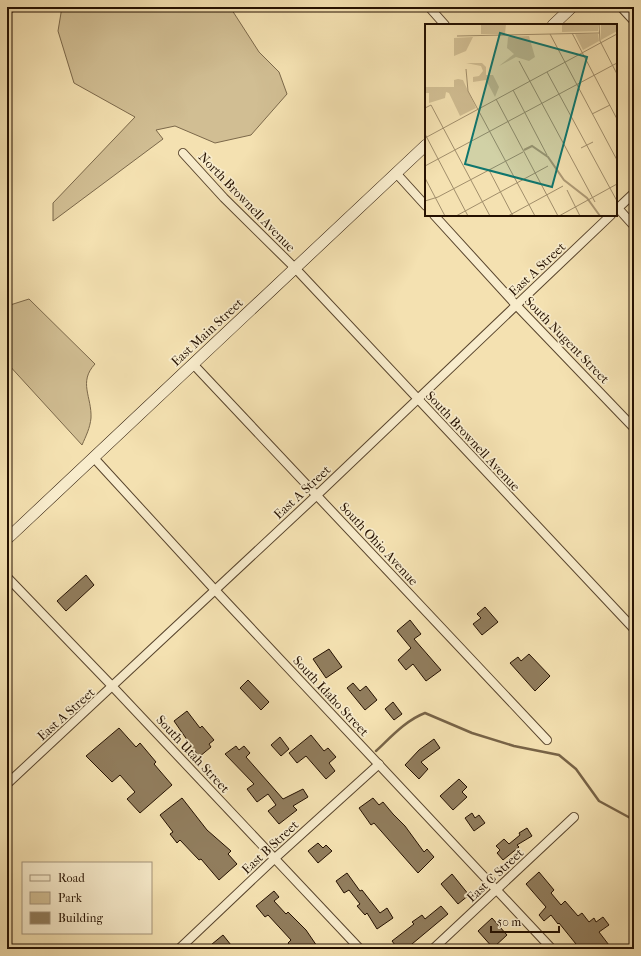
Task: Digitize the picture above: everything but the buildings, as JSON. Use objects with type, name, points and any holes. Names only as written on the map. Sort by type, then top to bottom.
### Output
[{"type":"street","points":[[7,9],[14,7]]},
{"type":"street","points":[[429,7],[444,24]]},
{"type":"street","points":[[554,24],[572,7]]},
{"type":"street","points":[[621,7],[634,21]]},
{"type":"street","name":"East Main Street","points":[[7,539],[425,146]]},
{"type":"street","name":"North Brownell Avenue","points":[[183,153],[224,198],[295,268]]},
{"type":"street","points":[[396,173],[425,205]]},
{"type":"street","points":[[634,193],[617,208],[634,226]]},
{"type":"street","name":"South Nugent Street","points":[[435,216],[516,305],[634,428]]},
{"type":"street","name":"East A Street","points":[[7,784],[113,687],[317,495],[417,398],[610,216]]},
{"type":"street","name":"South Brownell Avenue","points":[[295,268],[634,629]]},
{"type":"street","name":"South Ohio Avenue","points":[[194,364],[547,740]]},
{"type":"street","name":"South Idaho Street","points":[[94,458],[215,590],[552,949]]},
{"type":"street","name":"South Utah Street","points":[[7,577],[360,949]]},
{"type":"street","name":"East B Street","points":[[179,949],[274,859],[379,764]]},
{"type":"street","name":"East C Street","points":[[433,949],[574,817]]},
{"type":"green space","points":[[62,7],[230,7],[259,52],[279,72],[287,94],[251,135],[215,143],[175,126],[156,130],[163,139],[53,221],[53,203],[135,117],[74,83],[58,31]]},
{"type":"green space","points":[[29,299],[95,364],[87,377],[87,390],[91,418],[89,429],[82,445],[7,363],[7,306]]},
{"type":"waterway","points":[[376,751],[411,720],[425,713],[472,733],[514,746],[559,755],[576,769],[599,801],[634,820]]}]
